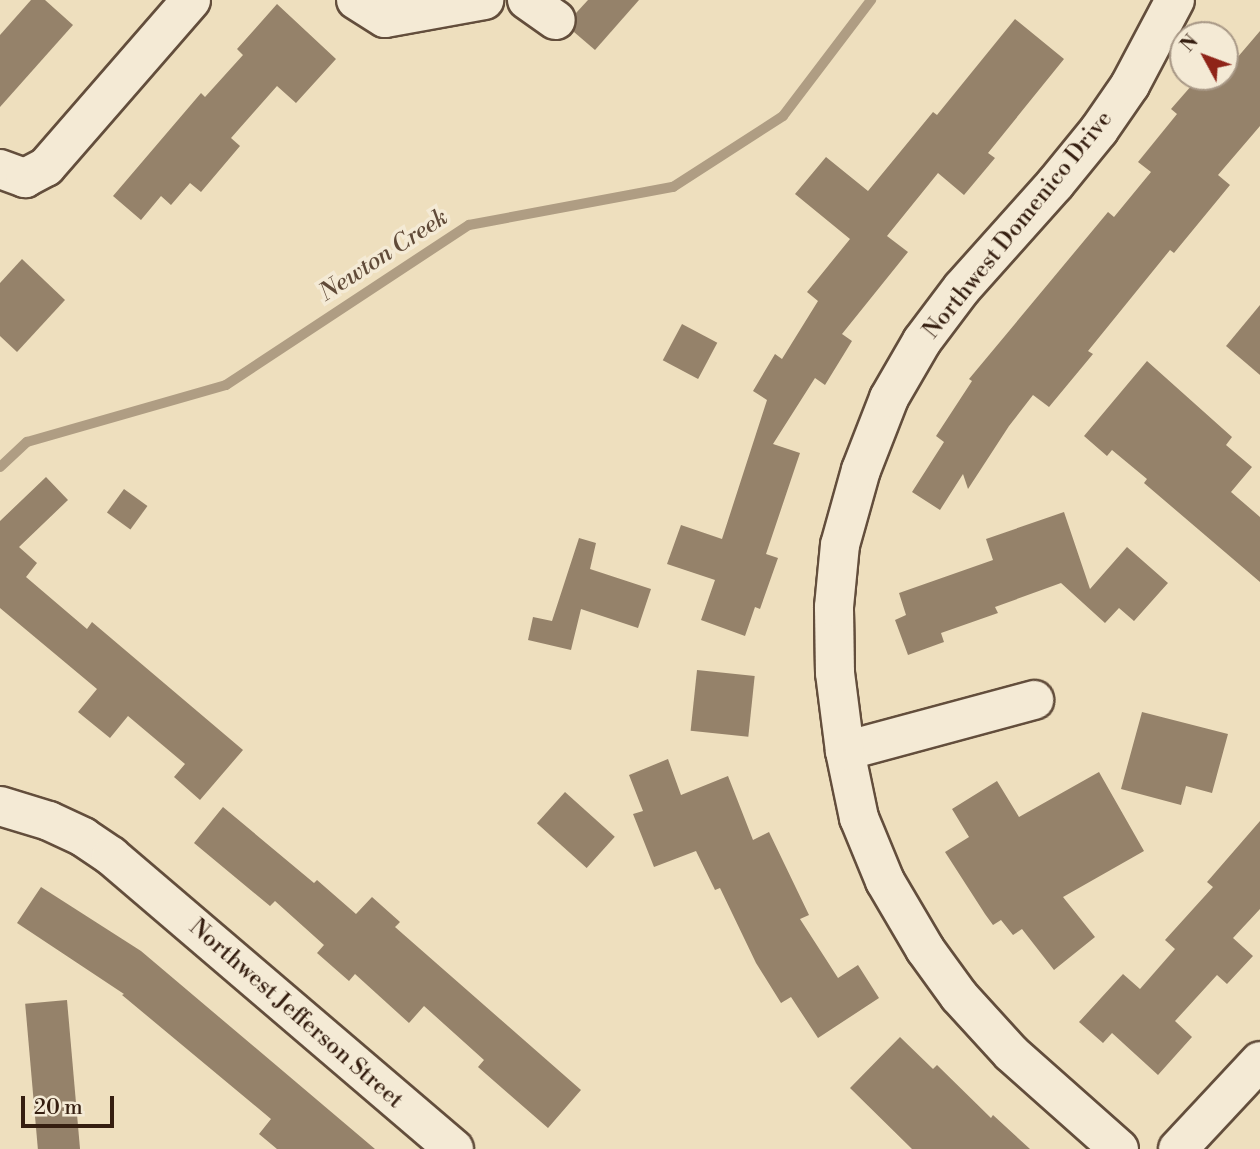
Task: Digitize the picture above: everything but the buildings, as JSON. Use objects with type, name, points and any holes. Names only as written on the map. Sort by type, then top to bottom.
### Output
[{"type":"street","points":[[12,173],[46,167],[191,0]]},
{"type":"street","points":[[356,0],[385,18],[484,0]]},
{"type":"street","name":"Northwest Domenico Drive","points":[[1119,1149],[1011,1053],[959,996],[925,949],[885,881],[859,818],[845,751],[834,607],[840,545],[861,470],[890,398],[922,341],[962,288],[1055,184],[1099,130],[1130,85],[1175,0]]},
{"type":"street","points":[[845,751],[1034,700]]},
{"type":"street","name":"Northwest Jefferson Street","points":[[0,806],[49,821],[83,837],[138,879],[454,1149]]},
{"type":"street","points":[[1178,1149],[1260,1061]]},
{"type":"waterway","name":"Newton Creek","points":[[0,467],[27,442],[226,385],[469,225],[673,187],[783,116],[871,0]]}]
